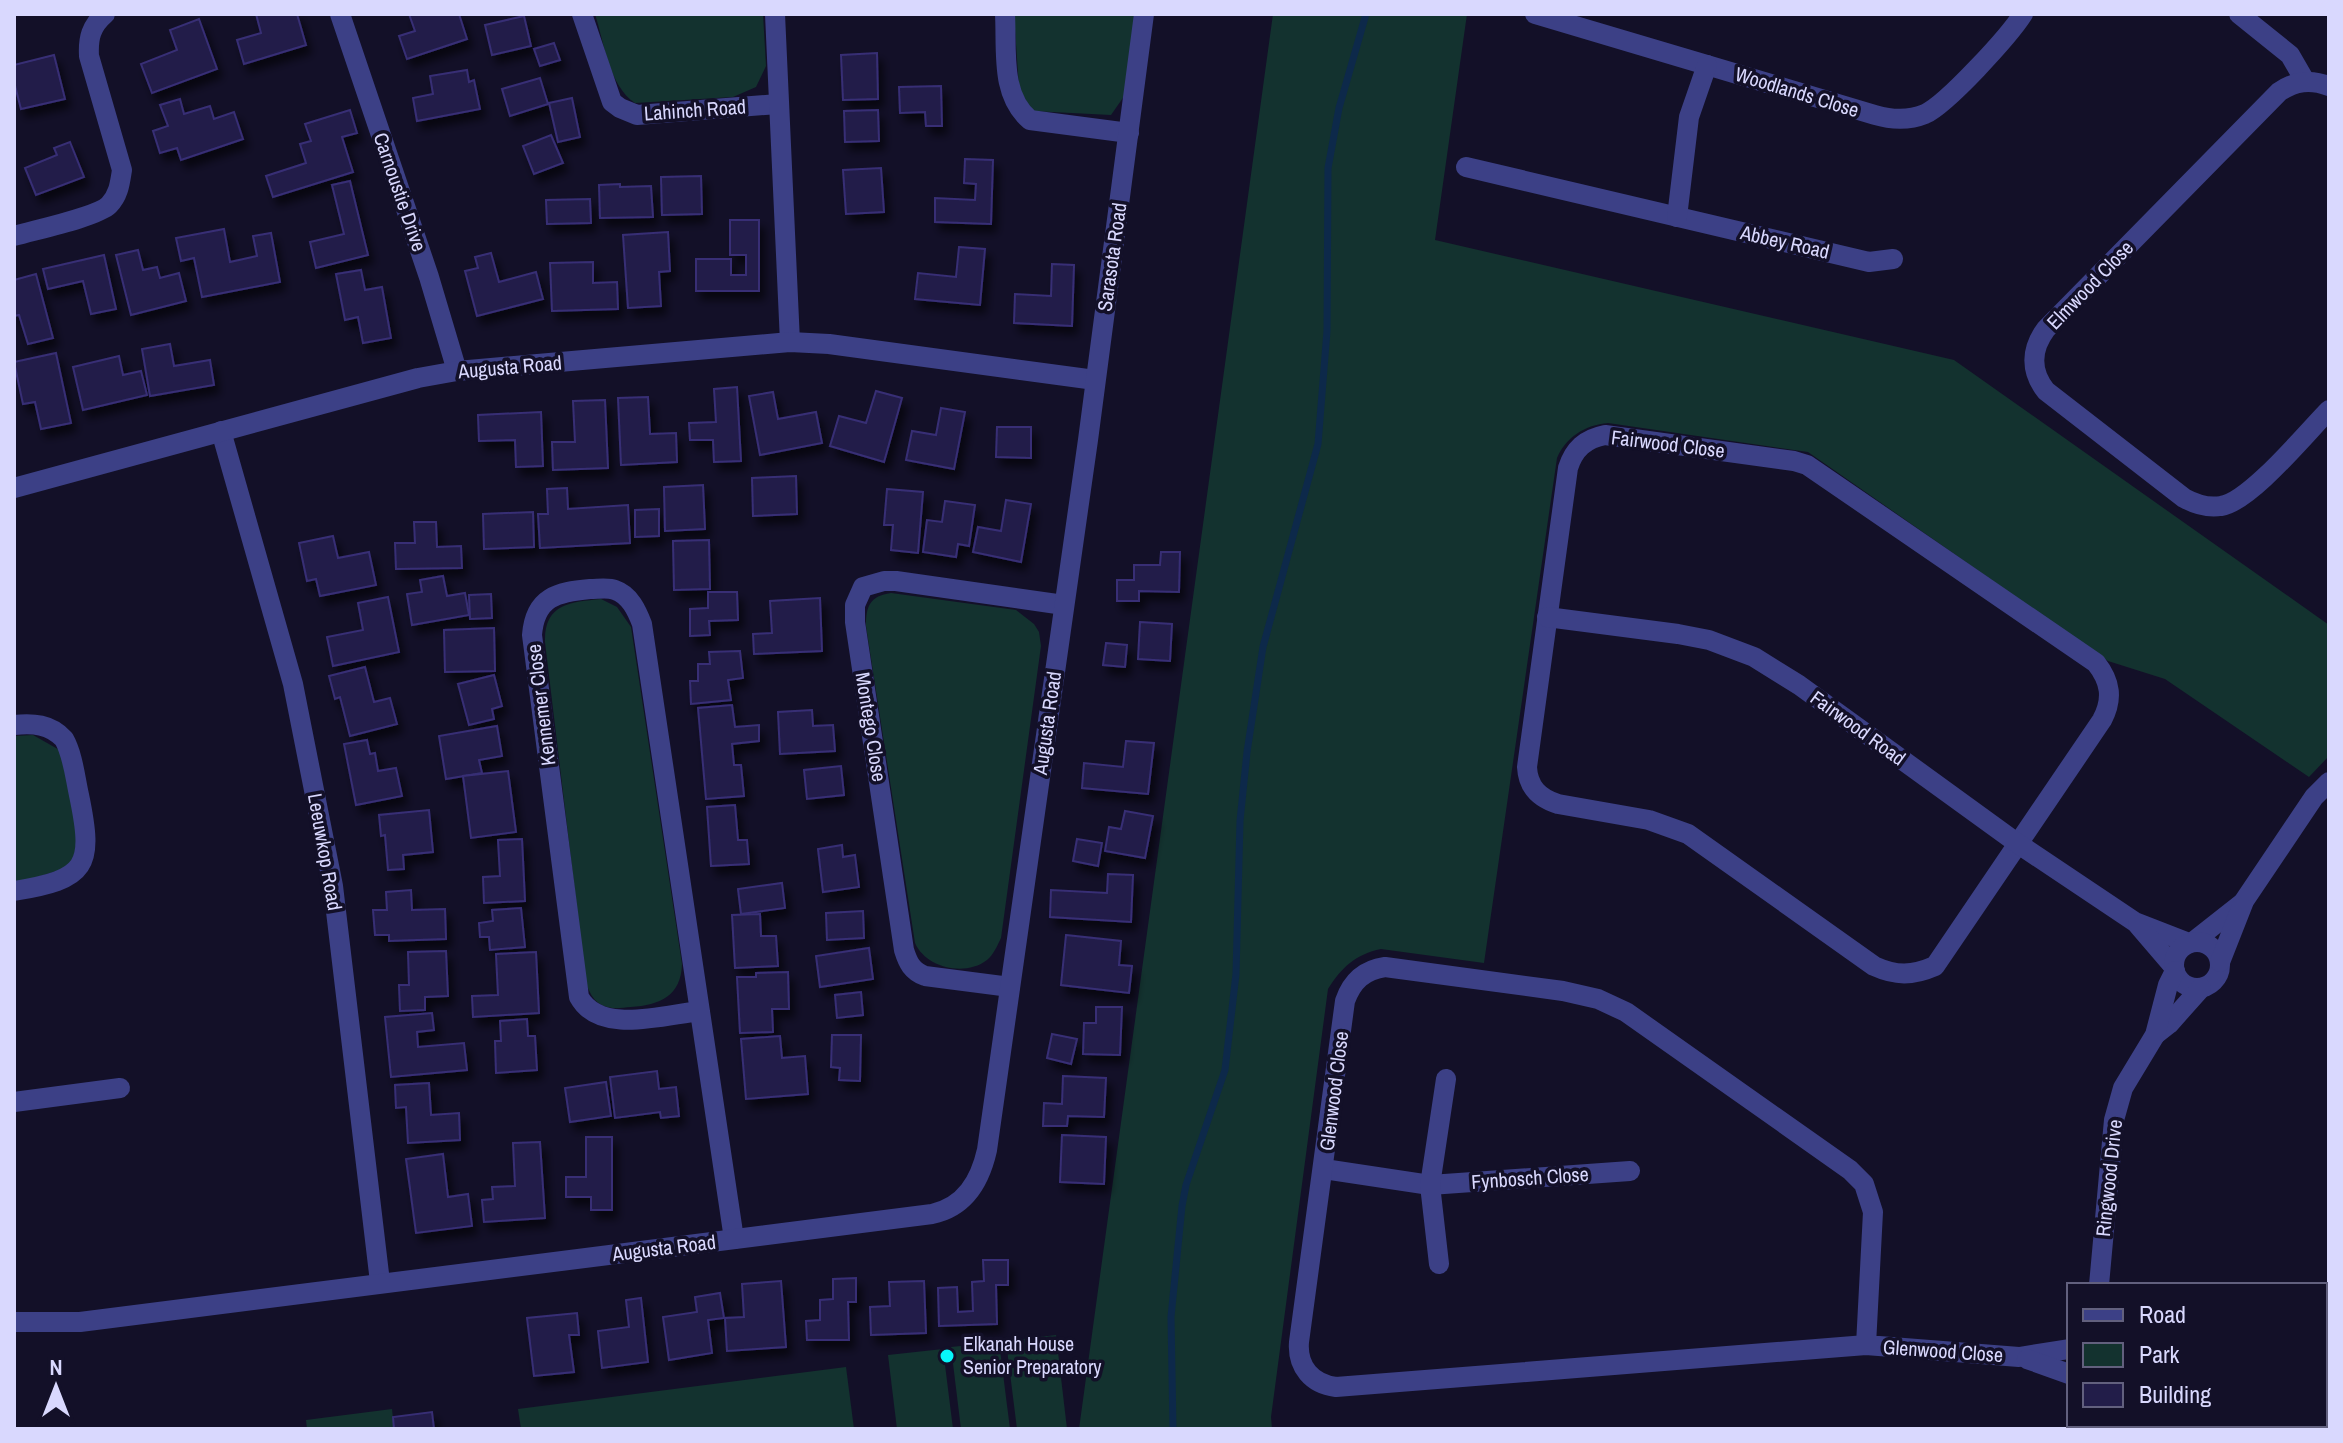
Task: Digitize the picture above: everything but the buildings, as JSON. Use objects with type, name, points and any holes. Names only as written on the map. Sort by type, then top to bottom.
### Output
[{"type":"street","points":[[14,236],[102,210],[120,186],[122,170],[89,56],[91,30],[105,14]]},
{"type":"street","name":"Carnoustie Drive","points":[[340,14],[429,277],[457,371]]},
{"type":"street","name":"Lahinch Road","points":[[582,14],[612,102],[628,113],[637,115],[778,104]]},
{"type":"street","points":[[775,14],[790,342]]},
{"type":"street","points":[[1005,14],[1008,83],[1020,111],[1030,120],[1129,133]]},
{"type":"street","name":"Sarasota Road","points":[[1095,380],[1144,14]]},
{"type":"street","name":"Woodlands Close","points":[[1535,14],[1875,115],[1902,119],[1928,113],[1939,106],[2011,31],[2023,14]]},
{"type":"street","points":[[2239,14],[2290,55],[2305,81],[2329,86]]},
{"type":"street","points":[[1677,217],[1689,117],[1707,65]]},
{"type":"street","name":"Elmwood Close","points":[[2305,81],[2279,92],[2046,329],[2036,345],[2034,365],[2046,391],[2184,498],[2206,506],[2222,506],[2247,494],[2329,410]]},
{"type":"street","name":"Abbey Road","points":[[1466,167],[1869,262],[1893,259]]},
{"type":"street","name":"Augusta Road","points":[[14,488],[418,378],[457,371],[790,342],[829,344],[1095,380],[983,1168],[975,1184],[956,1205],[932,1214],[80,1322],[14,1322]]},
{"type":"street","name":"Leeuwkop Road","points":[[221,431],[289,669],[333,886],[380,1282]]},
{"type":"street","name":"Fairwood Close","points":[[1616,436],[1807,465],[2084,654],[2103,671],[2110,691],[2102,720],[2017,843],[1935,966],[1906,975],[1890,974],[1874,966],[1688,834],[1649,820],[1558,804],[1539,794],[1528,778],[1527,767],[1568,468],[1577,449],[1595,437],[1616,436]]},
{"type":"street","name":"Montego Close","points":[[1010,987],[925,976],[915,972],[909,963],[904,950],[855,605],[863,587],[884,581],[1064,605]]},
{"type":"street","name":"Kennemer Close","points":[[700,1011],[610,1019],[592,1013],[579,997],[532,635],[533,622],[542,606],[554,595],[569,591],[614,589],[626,596],[642,624],[700,1011],[734,1239]]},
{"type":"street","name":"Fairwood Road","points":[[1547,617],[1678,634],[1709,640],[1754,657],[1799,685],[2017,843],[2135,922],[2191,942]]},
{"type":"street","points":[[14,725],[38,724],[64,739],[87,832],[81,866],[73,874],[61,882],[14,891]]},
{"type":"street","points":[[2244,901],[2179,950],[2174,969],[2183,983],[2201,988],[2215,979],[2244,901],[2314,797],[2329,782]]},
{"type":"street","name":"Fairwood Road","points":[[2135,922],[2174,969]]},
{"type":"street","points":[[2191,942],[2212,947],[2220,962]]},
{"type":"street","name":"Glenwood Close","points":[[1866,1345],[1873,1212],[1864,1184],[1850,1170],[1626,1012],[1598,999],[1563,991],[1385,967],[1365,973],[1349,990],[1345,1001],[1298,1352],[1305,1371],[1320,1383],[1336,1387],[1866,1345],[2019,1357],[2067,1349]]},
{"type":"street","name":"Ringwood Drive","points":[[2098,1283],[2114,1120],[2123,1088],[2155,1035],[2174,969]]},
{"type":"street","name":"Ringwood Drive","points":[[2155,1035],[2201,988]]},
{"type":"street","points":[[1439,1264],[1430,1185],[1446,1079]]},
{"type":"street","points":[[14,1102],[120,1088]]},
{"type":"street","name":"Fynbosch Close","points":[[1324,1169],[1430,1185],[1630,1171]]},
{"type":"street","name":"Glenwood Close","points":[[2019,1357],[2067,1373]]},
{"type":"street","points":[[2327,1390],[2329,1370]]},
{"type":"green space","points":[[595,14],[763,14],[766,66],[756,87],[733,97],[635,103],[613,75]]},
{"type":"green space","points":[[1014,14],[1137,14],[1127,92],[1111,115],[1032,111],[1019,88]]},
{"type":"green space","points":[[1273,14],[1467,14],[1435,240],[1954,360],[2329,625],[2329,756],[2309,777],[2165,679],[2108,661],[1808,452],[1608,423],[1584,429],[1571,438],[1557,458],[1484,963],[1381,949],[1364,954],[1350,963],[1328,989],[1271,1417],[1272,1429],[1079,1429]]},
{"type":"green space","points":[[891,593],[1016,610],[1039,632],[1041,646],[1001,938],[987,960],[968,968],[937,964],[920,952],[915,943],[866,626],[867,613],[874,599]]},
{"type":"green space","points":[[601,599],[617,607],[631,627],[682,964],[678,984],[667,997],[651,1004],[619,1008],[597,1002],[586,984],[545,642],[546,629],[554,612],[569,604]]},
{"type":"green space","points":[[33,735],[63,752],[75,810],[77,840],[70,867],[14,884],[14,736]]},
{"type":"green space","points":[[1056,1335],[1067,1429],[1017,1429],[1006,1341]]},
{"type":"green space","points":[[999,1342],[1010,1429],[961,1429],[951,1347]]},
{"type":"green space","points":[[943,1349],[953,1429],[897,1429],[888,1355]]},
{"type":"green space","points":[[846,1367],[854,1429],[521,1429],[518,1409]]},
{"type":"green space","points":[[392,1409],[394,1429],[307,1429],[306,1420]]},
{"type":"waterway","points":[[1173,1429],[1171,1317],[1182,1206],[1186,1185],[1225,1070],[1236,974],[1240,821],[1247,752],[1263,647],[1318,444],[1327,331],[1328,168],[1339,108],[1366,14]]},
{"type":"place","name":"Elkanah House Senior Preparatory","points":[[947,1356]]}]
